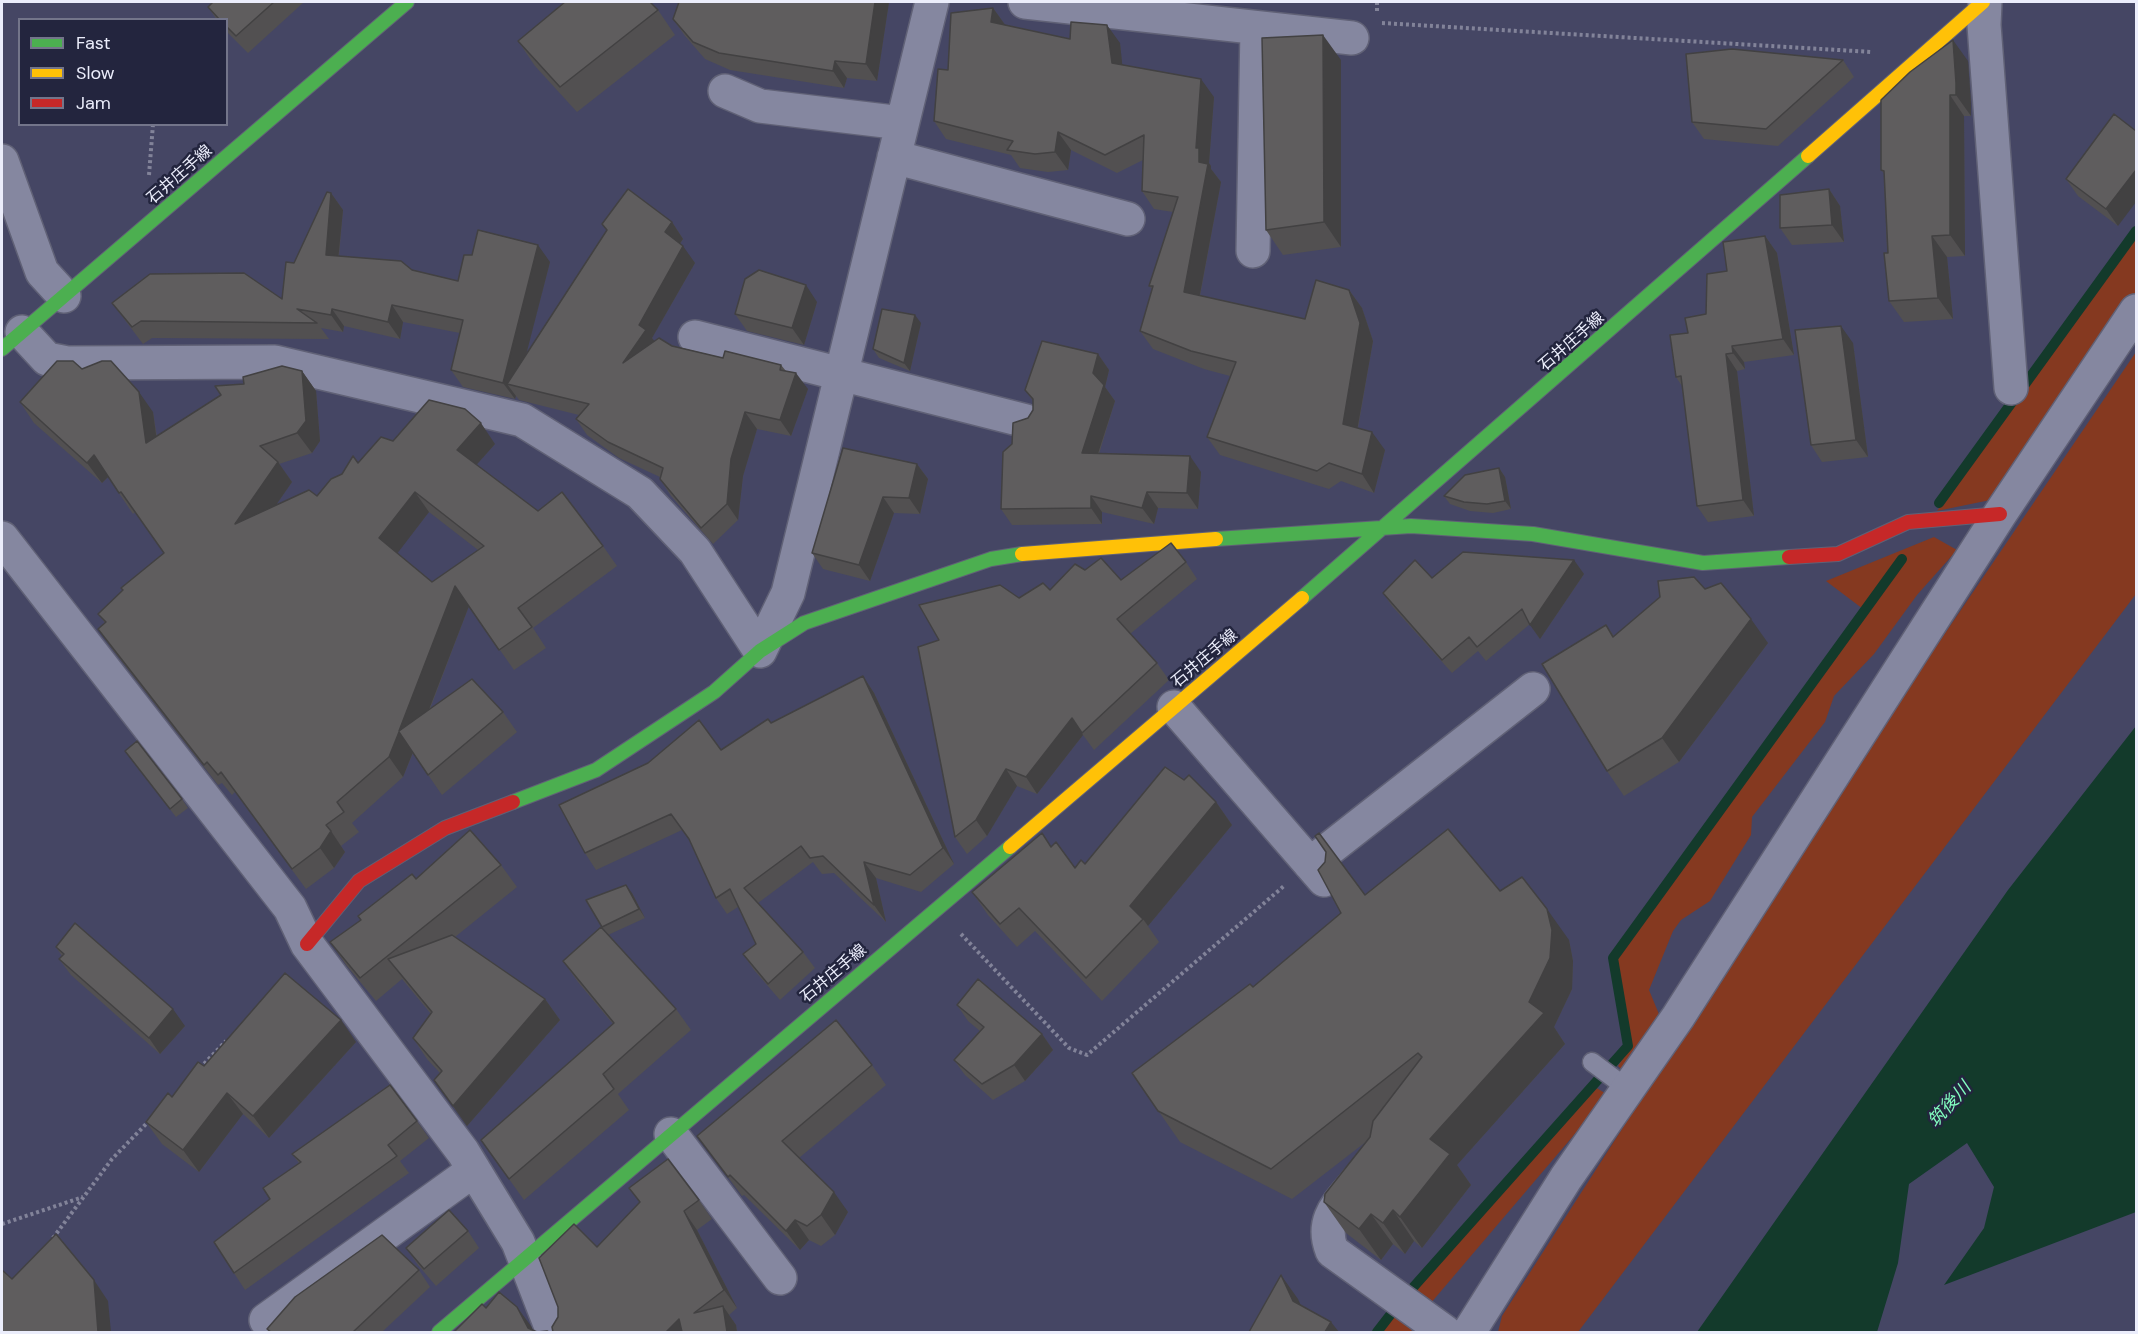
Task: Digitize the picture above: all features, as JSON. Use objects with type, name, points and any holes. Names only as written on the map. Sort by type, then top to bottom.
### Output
[{"type":"street","name":"石井庄手線","points":[[12,340],[407,2]]},
{"type":"street","points":[[760,651],[788,593],[932,2]]},
{"type":"street","points":[[1025,2],[1352,38]]},
{"type":"street","name":"石井庄手線","points":[[439,1332],[1386,527],[1984,2]]},
{"type":"street","points":[[1984,2],[2011,388]]},
{"type":"street","points":[[1253,251],[1257,28]]},
{"type":"street","points":[[725,91],[760,106],[902,123]]},
{"type":"street","points":[[894,157],[1128,219]]},
{"type":"street","points":[[2,161],[42,272],[64,296]]},
{"type":"street","points":[[1469,1332],[1622,1085],[1678,1017],[2000,514],[2136,311]]},
{"type":"street","points":[[695,337],[1026,421]]},
{"type":"street","points":[[12,340],[47,359],[67,363],[275,362],[522,420],[640,493],[695,551],[760,651]]},
{"type":"street","points":[[307,944],[359,881],[445,828],[596,771],[714,692],[760,651],[804,623],[991,559],[1046,550],[1386,527],[1533,534],[1703,563],[1838,554],[1908,522],[2000,514]]},
{"type":"street","points":[[2,538],[290,908],[307,944],[474,1170],[518,1242],[553,1332]]},
{"type":"street","points":[[1174,707],[1320,875],[1533,688]]},
{"type":"street","points":[[671,1134],[780,1278]]},
{"type":"street","points":[[1377,1156],[1329,1217],[1326,1236],[1332,1251],[1445,1332]]},
{"type":"street","points":[[266,1320],[474,1170]]},
{"type":"lane","points":[[1592,1062],[1622,1085]]},
{"type":"path","points":[[1377,2],[1377,23],[1876,52]]},
{"type":"path","points":[[149,179],[153,126]]},
{"type":"path","points":[[960,932],[1069,1048],[1087,1055],[1320,875]]},
{"type":"path","points":[[192,1077],[232,1036]]},
{"type":"path","points":[[46,1246],[112,1159],[152,1118]]},
{"type":"path","points":[[2,1224],[84,1197]]},
{"type":"shaded area","points":[[2136,234],[2136,298],[1995,499],[1937,511]]},
{"type":"shaded area","points":[[2136,352],[2136,594],[1578,1332],[1498,1332],[1502,1316],[1855,766]]},
{"type":"shaded area","points":[[1934,537],[1957,550],[1917,595],[1874,654],[1834,696],[1825,722],[1752,817],[1751,835],[1710,901],[1681,920],[1673,931],[1649,990],[1661,1019],[1626,1074],[1618,1066],[1632,1045],[1616,958],[1867,612],[1826,581]]},
{"type":"shaded area","points":[[1595,1087],[1608,1095],[1430,1304],[1413,1291]]},
{"type":"shaded area","points":[[1397,1313],[1418,1325],[1410,1332],[1381,1332],[1387,1322]]},
{"type":"water","name":"筑後川","points":[[2136,726],[2136,1212],[1944,1285],[1984,1228],[1994,1187],[1967,1143],[1909,1184],[1898,1263],[1877,1332],[1697,1332],[2008,890]]},
{"type":"building","points":[[213,2],[274,2],[236,36],[228,28],[228,18],[218,18],[208,7]]},
{"type":"building","points":[[565,2],[650,2],[658,10],[560,87],[518,41]]},
{"type":"building","points":[[679,2],[875,2],[866,64],[835,61],[833,71],[719,53],[693,42],[673,19]]},
{"type":"building","points":[[993,8],[991,22],[1070,39],[1071,22],[1107,25],[1112,63],[1201,79],[1196,148],[1199,148],[1199,162],[1208,164],[1184,292],[1305,319],[1316,280],[1349,290],[1360,323],[1343,424],[1372,432],[1362,474],[1329,463],[1317,471],[1207,437],[1236,362],[1191,351],[1140,331],[1153,286],[1149,286],[1178,197],[1142,191],[1144,135],[1105,155],[1058,132],[1055,152],[1035,154],[1007,150],[1013,141],[934,121],[938,69],[948,70],[951,13]]},
{"type":"building","points":[[1323,35],[1324,222],[1266,230],[1262,38]]},
{"type":"building","points":[[1953,40],[1956,95],[1950,95],[1950,235],[1932,236],[1938,298],[1889,301],[1884,253],[1888,253],[1884,171],[1881,170],[1881,100],[1910,72]]},
{"type":"building","points":[[1732,49],[1843,60],[1766,129],[1692,122],[1686,54]]},
{"type":"building","points":[[2114,114],[2136,131],[2136,170],[2106,209],[2066,179]]},
{"type":"building","points":[[628,189],[672,222],[665,232],[683,246],[639,325],[646,330],[623,363],[659,338],[672,346],[723,358],[725,351],[781,365],[780,370],[796,373],[780,420],[745,412],[731,459],[727,504],[701,528],[660,479],[663,468],[608,442],[576,419],[589,404],[507,384],[607,230],[602,224]]},
{"type":"building","points":[[1829,189],[1832,225],[1780,228],[1780,195]]},
{"type":"building","points":[[327,192],[331,193],[326,255],[401,261],[412,270],[458,281],[464,255],[472,255],[478,230],[538,245],[503,383],[451,370],[463,320],[392,305],[388,322],[332,309],[331,315],[297,309],[317,323],[141,321],[132,327],[112,303],[150,274],[244,273],[282,299],[286,262],[294,263]]},
{"type":"building","points":[[1765,236],[1783,339],[1732,346],[1733,353],[1726,354],[1743,500],[1697,506],[1681,376],[1676,377],[1670,335],[1688,333],[1685,318],[1706,314],[1707,274],[1727,271],[1723,242]]},
{"type":"building","points":[[759,270],[806,285],[792,328],[735,314],[745,279]]},
{"type":"building","points":[[882,309],[915,315],[904,363],[873,349]]},
{"type":"building","points":[[1841,326],[1856,440],[1811,445],[1795,330]]},
{"type":"building","points":[[1042,341],[1098,354],[1093,373],[1104,385],[1082,453],[1190,456],[1187,493],[1147,492],[1142,508],[1091,496],[1091,508],[1001,509],[1003,452],[1012,444],[1013,423],[1028,418],[1033,410],[1033,399],[1025,390]]},
{"type":"building","points":[[57,361],[73,361],[82,369],[102,361],[111,361],[139,392],[146,443],[221,395],[215,386],[244,384],[243,377],[282,366],[302,371],[306,421],[297,433],[260,446],[278,462],[235,524],[309,490],[317,496],[331,479],[342,474],[353,456],[358,463],[381,437],[393,441],[429,400],[465,409],[481,423],[457,450],[538,511],[562,492],[603,546],[518,608],[532,627],[499,650],[455,586],[399,731],[472,679],[503,712],[428,775],[399,732],[389,757],[337,802],[344,812],[326,825],[331,831],[320,848],[292,869],[221,772],[218,775],[207,762],[204,765],[98,629],[106,622],[98,614],[123,590],[121,588],[164,553],[94,455],[87,463],[20,402]],"holes":[[[415,492],[484,546],[432,582],[379,538]]]},
{"type":"building","points":[[843,448],[917,464],[909,498],[883,497],[859,565],[812,553]]},
{"type":"building","points":[[1499,468],[1505,501],[1487,504],[1464,502],[1444,496],[1465,475]]},
{"type":"building","points":[[1171,543],[1186,562],[1117,619],[1157,663],[1082,733],[1072,718],[1026,777],[1006,769],[976,820],[955,837],[918,647],[939,640],[919,605],[1000,585],[1019,598],[1043,583],[1050,590],[1075,564],[1085,570],[1101,558],[1121,580]]},
{"type":"building","points":[[1463,552],[1574,560],[1530,625],[1522,609],[1477,647],[1469,637],[1442,660],[1383,593],[1415,560],[1432,578]]},
{"type":"building","points":[[1694,577],[1705,589],[1721,583],[1751,619],[1662,738],[1607,771],[1542,664],[1606,625],[1613,637],[1660,597],[1658,581]]},
{"type":"building","points":[[863,676],[943,848],[910,875],[864,862],[874,905],[823,856],[810,858],[801,846],[744,888],[803,952],[768,984],[743,954],[756,944],[730,889],[716,898],[689,839],[671,814],[585,853],[559,805],[648,763],[699,720],[721,750],[768,719],[771,723]]},
{"type":"building","points":[[137,741],[182,799],[170,809],[125,751]]},
{"type":"building","points":[[1165,767],[1184,780],[1189,775],[1216,802],[1130,906],[1143,919],[1086,978],[1019,908],[1000,924],[972,892],[1042,833],[1051,847],[1056,842],[1075,868],[1081,860],[1085,864]]},
{"type":"building","points":[[1448,829],[1500,891],[1522,877],[1547,909],[1552,930],[1550,958],[1529,1002],[1544,1013],[1430,1139],[1450,1154],[1400,1217],[1393,1210],[1383,1223],[1371,1214],[1359,1229],[1324,1202],[1325,1194],[1370,1137],[1373,1121],[1422,1057],[1418,1053],[1271,1169],[1158,1111],[1132,1073],[1250,984],[1253,987],[1341,913],[1318,870],[1325,862],[1326,852],[1315,836],[1319,833],[1365,895]]},
{"type":"building","points":[[470,830],[501,865],[360,978],[330,942],[361,920],[358,916],[412,874],[416,879]]},
{"type":"building","points":[[626,885],[639,909],[602,927],[586,900]]},
{"type":"building","points":[[75,923],[173,1009],[149,1038],[59,959],[64,954],[56,947]]},
{"type":"building","points":[[601,927],[676,1009],[603,1074],[614,1089],[509,1179],[481,1140],[614,1023],[563,961]]},
{"type":"building","points":[[452,935],[545,999],[453,1106],[434,1080],[442,1071],[413,1038],[432,1012],[388,959]]},
{"type":"building","points":[[285,973],[341,1020],[253,1116],[227,1093],[183,1150],[146,1122],[168,1093],[172,1097],[198,1062],[204,1066]]},
{"type":"building","points":[[978,979],[1042,1034],[1014,1065],[982,1084],[954,1060],[984,1027],[957,1005]]},
{"type":"building","points":[[836,1020],[872,1065],[782,1141],[834,1192],[821,1215],[807,1226],[795,1220],[786,1231],[730,1175],[728,1177],[697,1136]]},
{"type":"building","points":[[390,1085],[417,1121],[388,1145],[397,1156],[234,1273],[214,1242],[270,1199],[263,1188],[301,1162],[292,1154]]},
{"type":"building","points":[[668,1159],[699,1200],[684,1211],[724,1290],[694,1313],[723,1306],[727,1332],[682,1332],[679,1319],[666,1332],[553,1332],[552,1327],[558,1317],[558,1307],[539,1258],[574,1224],[597,1247],[640,1202],[629,1188]]},
{"type":"building","points":[[449,1210],[468,1231],[424,1269],[406,1248]]},
{"type":"building","points":[[56,1234],[94,1280],[98,1332],[2,1332],[2,1270],[12,1279]]},
{"type":"building","points":[[382,1235],[419,1270],[353,1332],[271,1332],[267,1329],[295,1297]]},
{"type":"building","points":[[1281,1275],[1293,1301],[1331,1322],[1325,1332],[1249,1332]]},
{"type":"building","points":[[499,1292],[517,1307],[528,1328],[537,1332],[454,1332],[482,1304],[486,1308]]},
{"type":"waterway","points":[[1939,503],[2136,231]]},
{"type":"waterway","points":[[1377,1332],[1401,1301],[1628,1046],[1613,958],[1902,559]]},
{"type":"traffic: fast","points":[[2,349],[407,2]]},
{"type":"traffic: fast","points":[[1302,598],[1808,156]]},
{"type":"traffic: fast","points":[[1216,539],[1411,526],[1533,534],[1703,563],[1789,557]]},
{"type":"traffic: fast","points":[[513,802],[596,770],[714,692],[760,651],[804,623],[991,559],[1022,554]]},
{"type":"traffic: fast","points":[[439,1332],[1010,847]]},
{"type":"traffic: slow","points":[[1808,156],[1983,2]]},
{"type":"traffic: slow","points":[[1022,554],[1216,539]]},
{"type":"traffic: slow","points":[[1010,847],[1302,598]]},
{"type":"traffic: jam","points":[[1789,557],[1838,554],[1908,522],[2000,514]]},
{"type":"traffic: jam","points":[[307,944],[359,881],[445,828],[513,802]]}]
